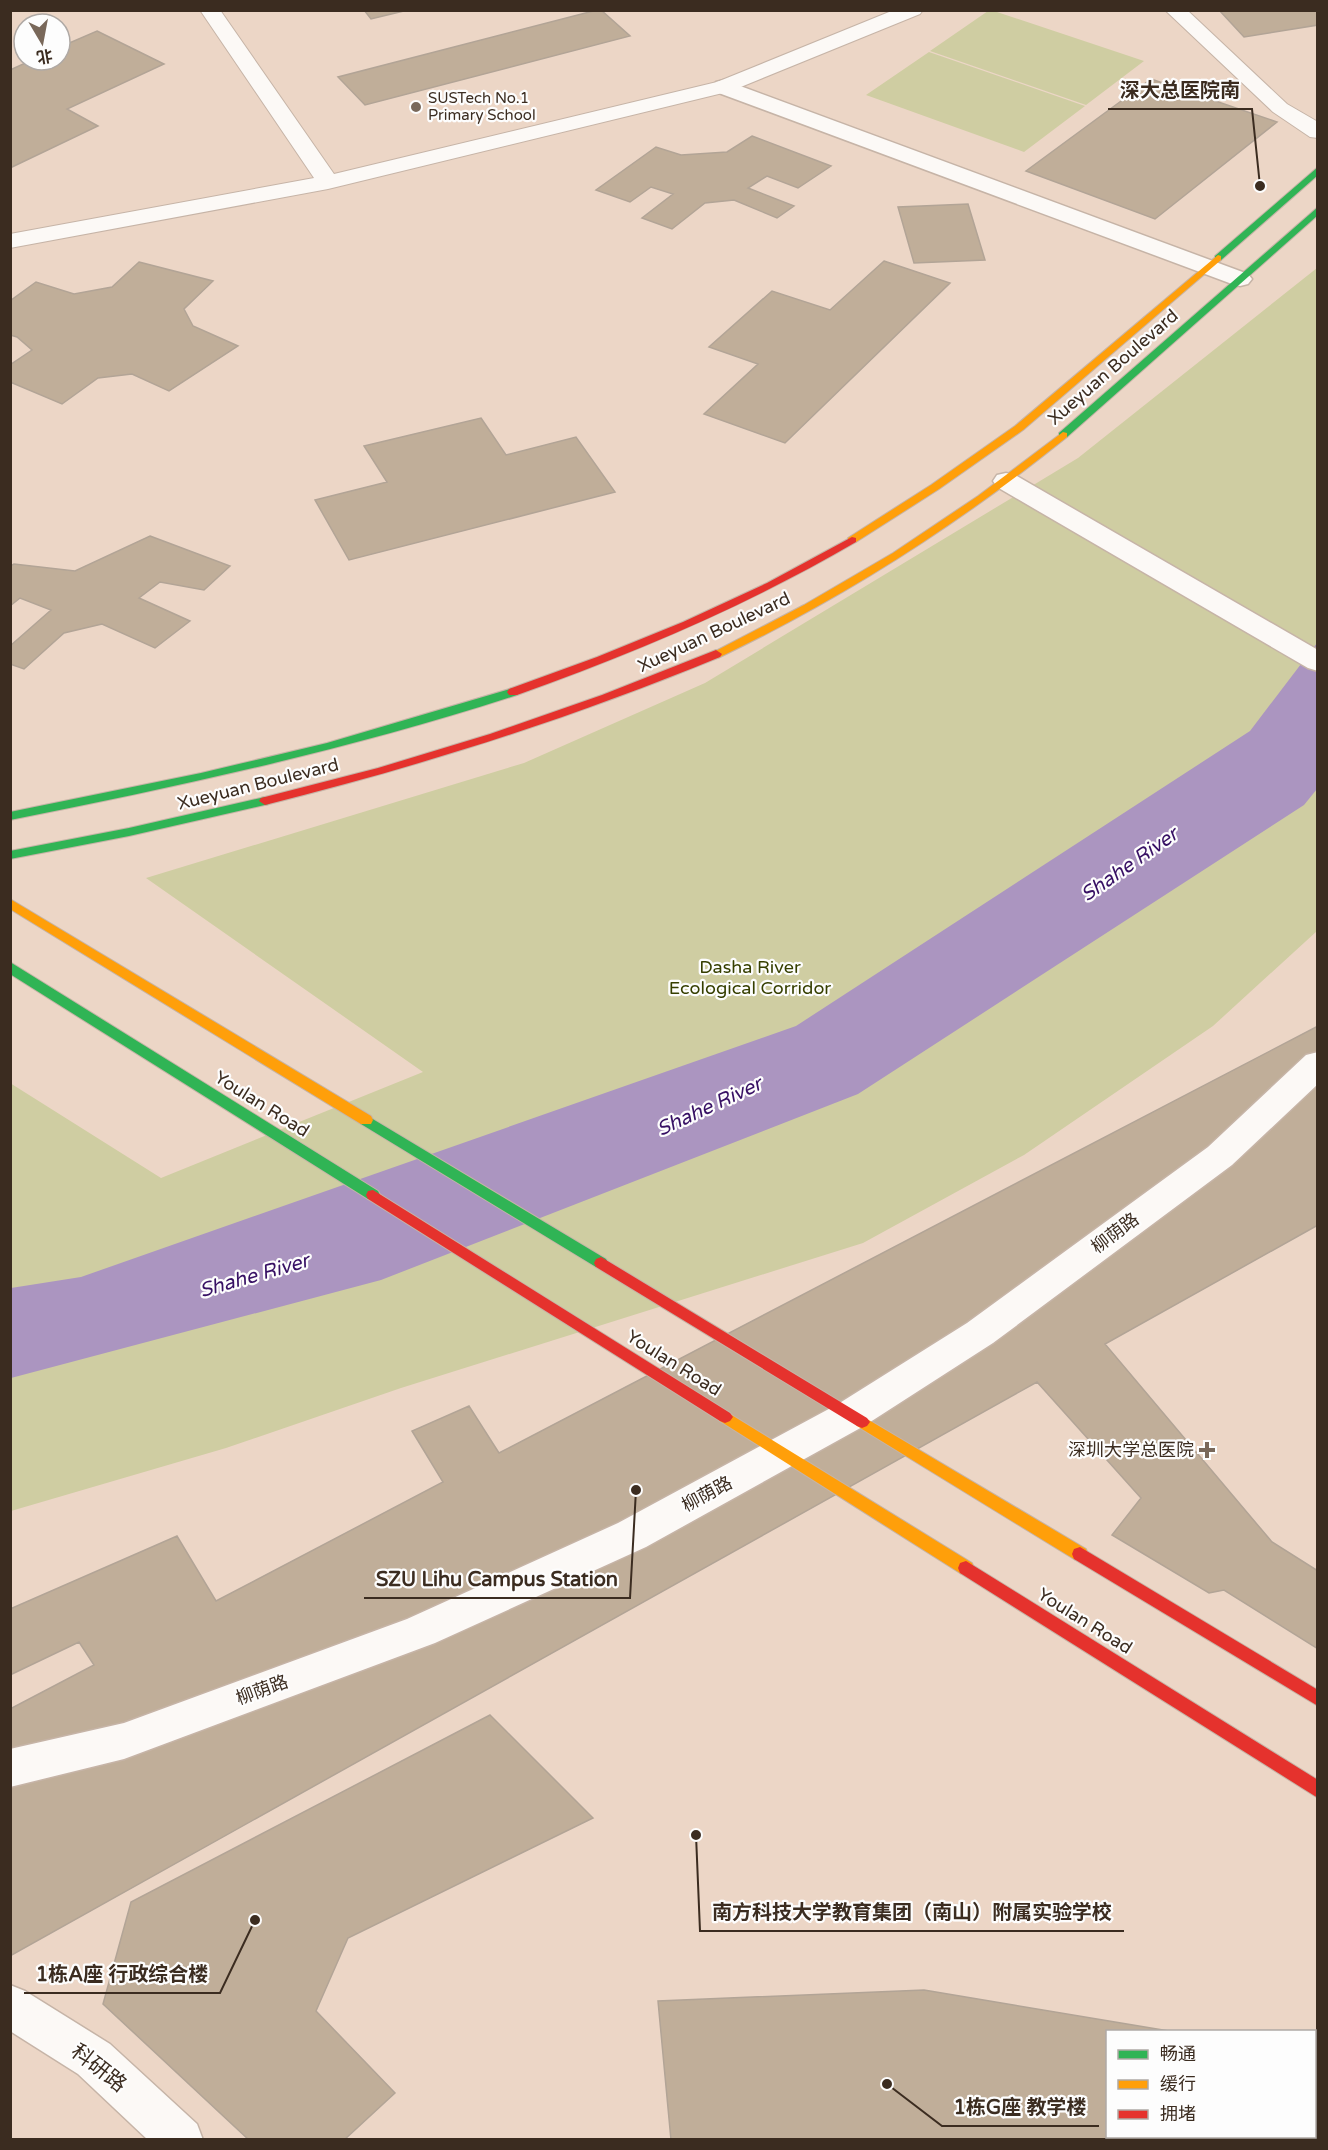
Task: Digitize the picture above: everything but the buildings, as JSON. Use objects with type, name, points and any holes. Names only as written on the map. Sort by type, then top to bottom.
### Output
[{"type":"main road","name":"Xueyuan Boulevard","points":[[10,816],[160,786],[383,733],[501,696],[610,657],[729,606],[897,513],[1034,416],[1317,170]]},
{"type":"main road","name":"Xueyuan Boulevard","points":[[10,855],[171,824],[379,773],[495,739],[598,704],[772,627],[843,589],[934,534],[1006,481],[1066,432],[1317,210]]},
{"type":"main road","points":[[10,903],[1317,1699]]},
{"type":"main road","name":"Youlan Road","points":[[10,966],[1317,1790]]},
{"type":"street","points":[[724,87],[1240,279]]},
{"type":"street","points":[[1006,481],[1317,662]]},
{"type":"street","name":"柳荫路","points":[[10,1768],[124,1741],[421,1631],[632,1535],[851,1415],[980,1333],[1220,1155],[1317,1064]]},
{"type":"street","name":"科研路","points":[[10,2006],[94,2059],[180,2139]]},
{"type":"lane","points":[[210,10],[328,182]]},
{"type":"lane","points":[[10,241],[328,182],[724,87],[913,10]]},
{"type":"lane","points":[[1175,10],[1280,108],[1317,132]]},
{"type":"green space","points":[[994,10],[1144,61],[1086,105],[930,51],[988,11]]},
{"type":"green space","points":[[929,52],[1085,106],[1024,152],[866,95]]},
{"type":"green space","name":"Dasha River Ecological Corridor","points":[[1317,268],[1317,931],[1213,1026],[1024,1155],[863,1243],[401,1388],[226,1448],[11,1511],[10,1083],[161,1178],[423,1072],[146,878],[524,763],[705,683],[1078,458]]},
{"type":"water","name":"Shahe River","points":[[1317,643],[1317,789],[1304,805],[858,1094],[381,1280],[11,1378],[11,1288],[81,1277],[796,1026],[1250,731]]},
{"type":"traffic: fast","points":[[1218,258],[1318,170]]},
{"type":"traffic: fast","points":[[1063,435],[1318,210]]},
{"type":"traffic: fast","points":[[10,816],[264,763],[389,730],[513,692]]},
{"type":"traffic: fast","points":[[10,855],[129,832],[265,801]]},
{"type":"traffic: fast","points":[[10,967],[373,1195]]},
{"type":"traffic: fast","points":[[366,1120],[601,1263]]},
{"type":"traffic: slow","points":[[852,540],[935,487],[1019,428],[1218,258]]},
{"type":"traffic: slow","points":[[716,654],[808,608],[897,556],[982,498],[1063,435]]},
{"type":"traffic: slow","points":[[10,903],[366,1120]]},
{"type":"traffic: slow","points":[[725,1417],[966,1568]]},
{"type":"traffic: slow","points":[[862,1422],[1080,1554]]},
{"type":"traffic: jam","points":[[513,692],[687,625],[770,585],[852,540]]},
{"type":"traffic: jam","points":[[265,801],[323,787],[494,737],[606,698],[716,654]]},
{"type":"traffic: jam","points":[[373,1195],[725,1417]]},
{"type":"traffic: jam","points":[[601,1263],[862,1422]]},
{"type":"traffic: jam","points":[[1080,1554],[1318,1699]]},
{"type":"traffic: jam","points":[[966,1568],[1318,1790]]},
{"type":"place","name":"SUSTech No.1 Primary School","points":[[416,107]]},
{"type":"place","name":"深大总医院南","points":[[1260,186]]},
{"type":"place","name":"深圳大学总医院","points":[[1207,1450]]},
{"type":"place","name":"SZU Lihu Campus Station","points":[[636,1490]]},
{"type":"place","name":"南方科技大学教育集团（南山）附属实验学校","points":[[696,1835]]},
{"type":"place","name":"1栋A座 行政综合楼","points":[[255,1920]]},
{"type":"place","name":"1栋G座 教学楼","points":[[887,2084]]}]
